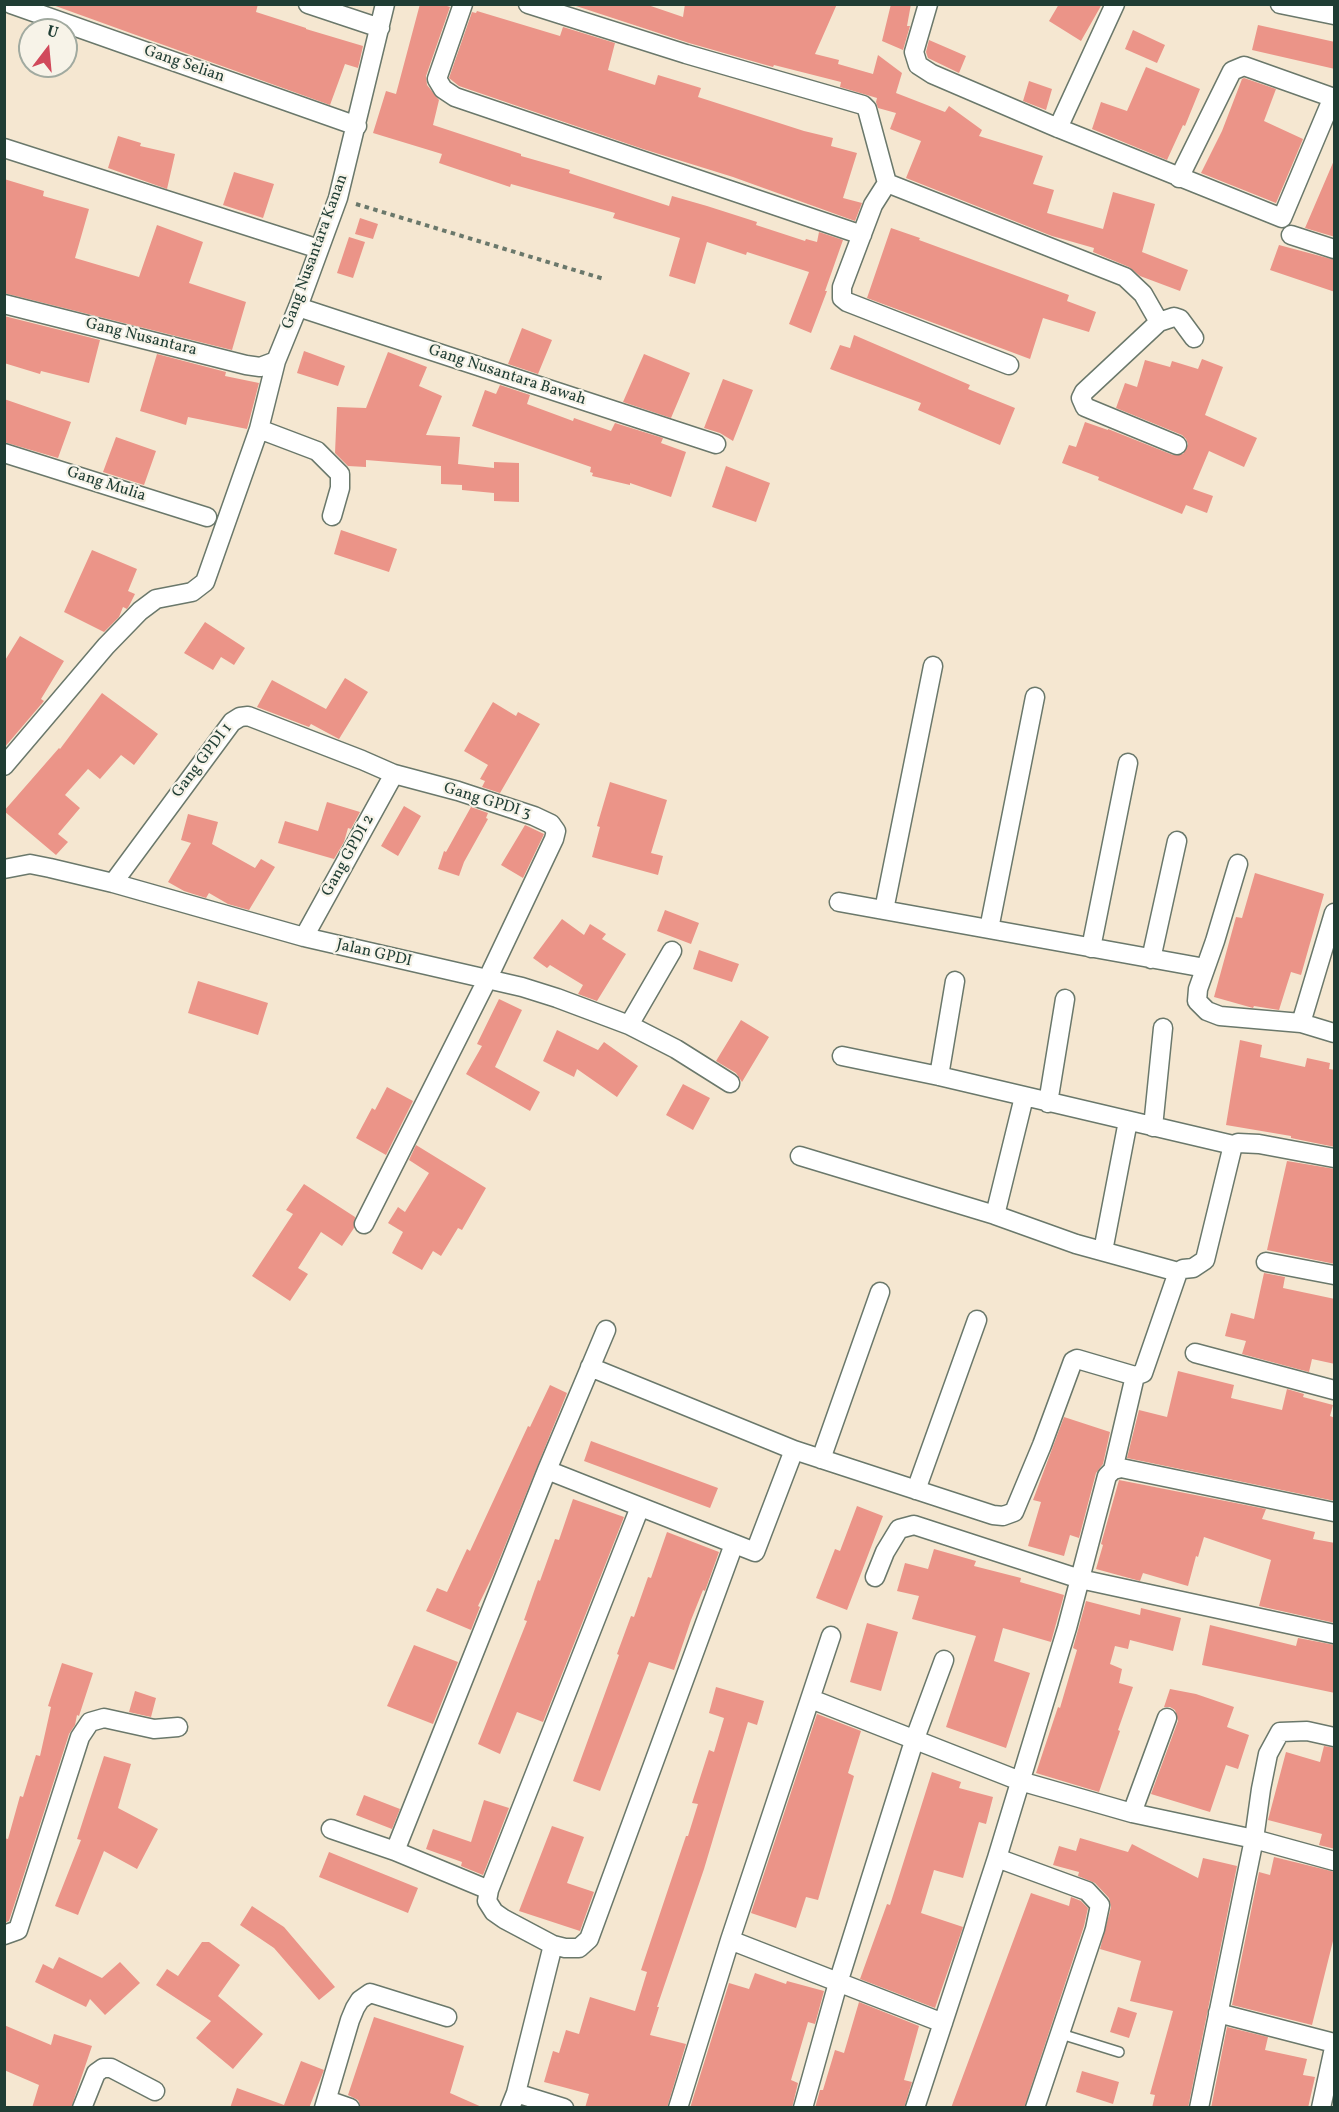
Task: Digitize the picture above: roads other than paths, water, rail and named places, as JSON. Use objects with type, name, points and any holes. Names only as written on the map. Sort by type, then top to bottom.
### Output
[{"type":"street","name":"Gang Selian","points":[[11,4],[357,126]]},
{"type":"street","points":[[308,4],[380,28]]},
{"type":"street","name":"Gang Nusantara Kanan","points":[[4,766],[106,646],[140,611],[156,599],[192,592],[205,582],[259,429],[276,361],[338,198],[385,4]]},
{"type":"street","points":[[463,4],[437,79],[443,89],[455,97],[862,235]]},
{"type":"street","points":[[528,4],[686,54],[863,105],[867,109],[887,183],[873,205],[842,287],[842,298],[847,302],[1009,366]]},
{"type":"street","points":[[928,4],[914,52],[918,65],[932,74],[1179,178],[1282,218],[1334,98],[1244,66],[1232,71],[1179,178]]},
{"type":"street","points":[[1058,128],[1115,4]]},
{"type":"street","points":[[1280,4],[1335,15]]},
{"type":"street","points":[[4,148],[319,249]]},
{"type":"street","points":[[887,183],[1118,274],[1130,280],[1143,294],[1156,317]]},
{"type":"street","points":[[1291,235],[1335,249]]},
{"type":"street","name":"Gang Nusantara","points":[[4,304],[246,365],[260,367],[276,361]]},
{"type":"street","name":"Gang Nusantara Bawah","points":[[298,307],[717,444]]},
{"type":"street","points":[[1156,317],[1180,319],[1194,338]]},
{"type":"street","points":[[1156,317],[1084,392],[1081,398],[1085,406],[1177,445]]},
{"type":"street","points":[[259,429],[317,451],[340,474],[340,488],[332,516]]},
{"type":"street","name":"Gang Mulia","points":[[4,453],[207,517]]},
{"type":"street","points":[[884,910],[933,666]]},
{"type":"street","points":[[989,929],[1035,697]]},
{"type":"street","name":"Gang GPDI 1","points":[[113,883],[231,722],[240,717],[248,716],[394,774]]},
{"type":"street","points":[[1090,948],[1128,763]]},
{"type":"street","name":"Gang GPDI 2","points":[[303,937],[394,774]]},
{"type":"street","name":"Gang GPDI 3","points":[[394,774],[534,816],[551,824],[556,831],[487,980]]},
{"type":"street","points":[[1151,959],[1177,841]]},
{"type":"street","name":"Jalan GPDI","points":[[4,869],[30,864],[64,871],[303,937],[522,987],[629,1025],[676,1048],[730,1083]]},
{"type":"street","points":[[1238,864],[1198,988],[1197,1001],[1207,1011],[1220,1016],[1301,1023],[1335,1033]]},
{"type":"street","points":[[839,902],[1204,968]]},
{"type":"street","points":[[1301,1023],[1335,913]]},
{"type":"street","points":[[629,1025],[672,951]]},
{"type":"street","points":[[364,1224],[487,980]]},
{"type":"street","points":[[939,1076],[955,981]]},
{"type":"street","points":[[1048,1103],[1065,999]]},
{"type":"street","points":[[1153,1127],[1163,1028]]},
{"type":"street","points":[[842,1056],[939,1076],[1233,1145],[1238,1143],[1260,1144],[1335,1158]]},
{"type":"street","points":[[995,1215],[1024,1097]]},
{"type":"street","points":[[1103,1251],[1128,1121]]},
{"type":"street","points":[[590,1367],[794,1450],[993,1515],[1003,1516],[1014,1512],[1073,1361],[1077,1359],[1135,1377],[1143,1373],[1178,1272],[1193,1268],[1205,1260],[1233,1145]]},
{"type":"street","points":[[800,1156],[995,1215],[1103,1251],[1178,1272]]},
{"type":"street","points":[[1266,1262],[1335,1275]]},
{"type":"street","points":[[821,1459],[880,1292]]},
{"type":"street","points":[[916,1490],[977,1320]]},
{"type":"street","points":[[395,1851],[547,1470],[606,1330]]},
{"type":"street","points":[[1195,1353],[1335,1390]]},
{"type":"street","points":[[1113,1470],[1135,1377]]},
{"type":"street","points":[[547,1470],[756,1552],[794,1450]]},
{"type":"street","points":[[915,2108],[997,1858],[1080,1579],[1107,1476],[1113,1470],[1121,1468],[1335,1512]]},
{"type":"street","points":[[640,1507],[489,1890],[487,1901],[494,1912],[553,1945],[579,1948],[590,1940],[734,1544]]},
{"type":"street","points":[[875,1577],[885,1552],[899,1529],[914,1525],[1080,1579],[1335,1634]]},
{"type":"street","points":[[678,2108],[730,1940],[831,1636]]},
{"type":"street","points":[[802,2108],[838,1983],[914,1741],[944,1660]]},
{"type":"street","points":[[811,1699],[1020,1781],[1132,1813],[1254,1839],[1335,1861]]},
{"type":"street","points":[[4,1935],[18,1930],[80,1737],[90,1722],[104,1718],[154,1729],[178,1727]]},
{"type":"street","points":[[1132,1813],[1167,1718]]},
{"type":"street","points":[[1198,2108],[1254,1839],[1268,1754],[1281,1732],[1307,1731],[1335,1737]]},
{"type":"street","points":[[331,1829],[395,1851],[489,1890]]},
{"type":"street","points":[[997,1858],[1087,1891],[1100,1905],[1095,1929],[1035,2108]]},
{"type":"street","points":[[730,1940],[943,2023]]},
{"type":"street","points":[[553,1945],[513,2100],[564,2108]]},
{"type":"street","points":[[350,2108],[325,2104],[355,2008],[370,1993],[447,2017]]},
{"type":"street","points":[[1218,2013],[1335,2043]]},
{"type":"street","points":[[1321,2108],[1335,2049]]},
{"type":"street","points":[[82,2108],[96,2073],[103,2068],[111,2068],[155,2091]]},
{"type":"lane","points":[[1061,2034],[1119,2052]]}]
